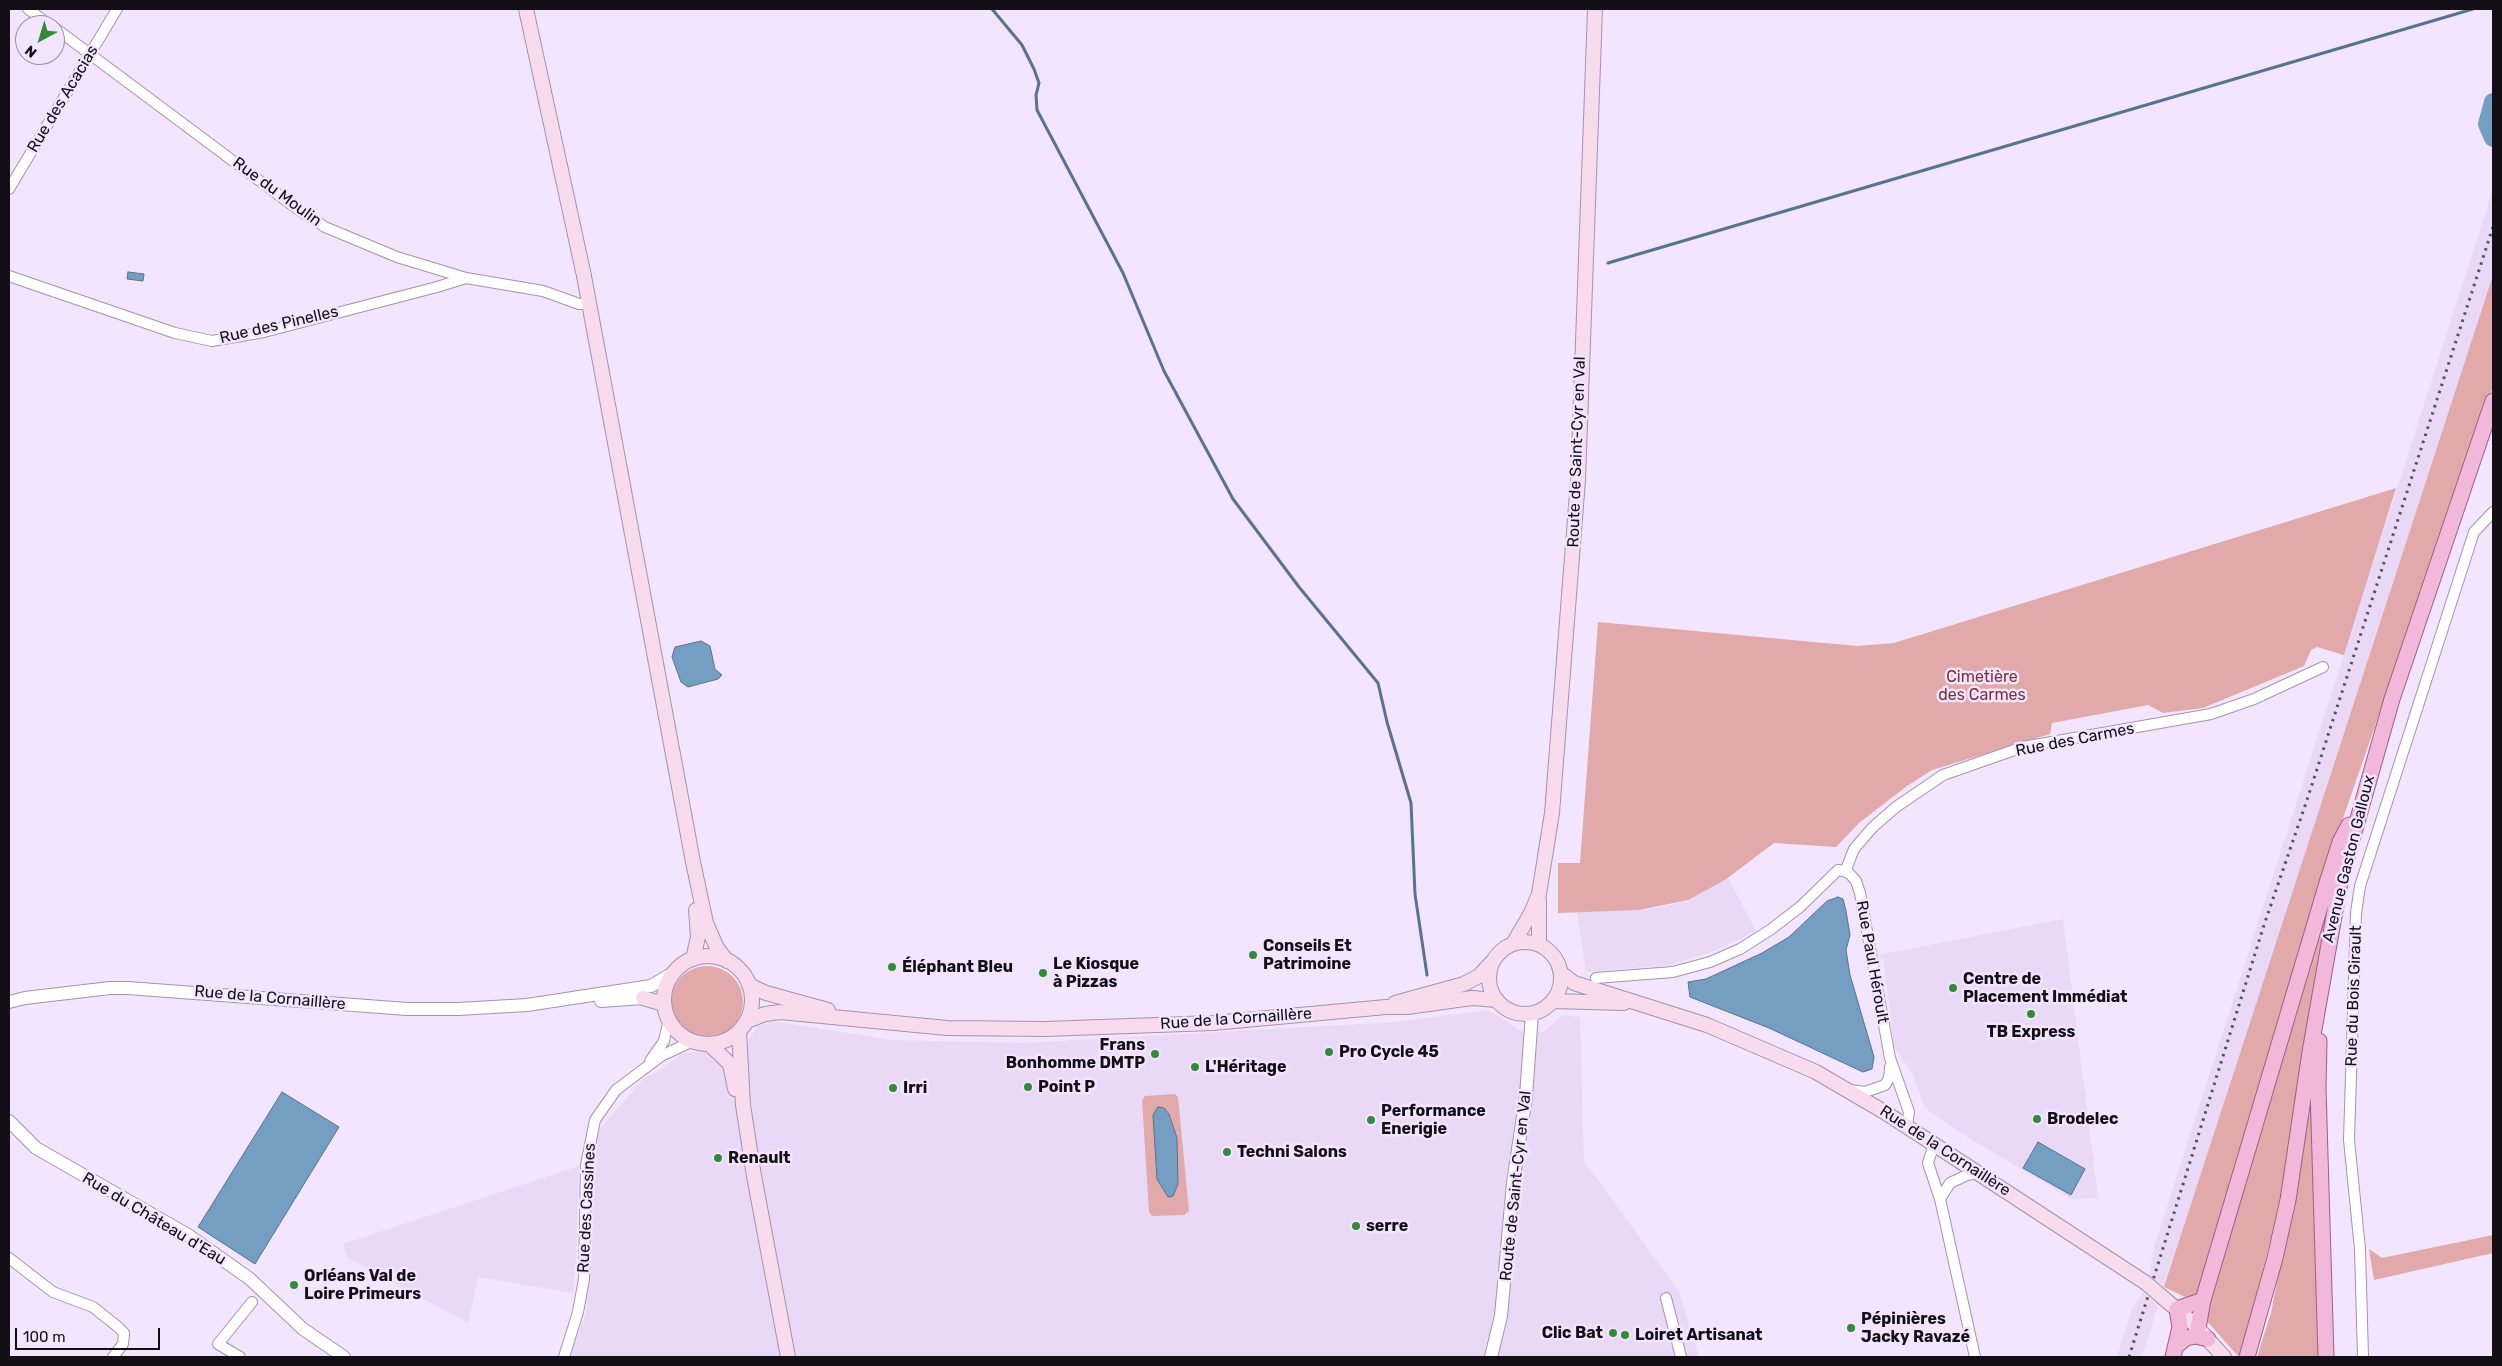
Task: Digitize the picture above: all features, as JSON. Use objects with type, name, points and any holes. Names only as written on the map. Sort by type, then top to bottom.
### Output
[{"type":"main road","points":[[526,9],[588,304],[693,862],[706,923],[717,948],[727,961]]},
{"type":"main road","name":"Route de Saint-Cyr en Val","points":[[1539,944],[1539,894],[1552,813],[1578,490],[1595,9]]},
{"type":"main road","name":"Avenue Gaston Galloux","points":[[2247,1357],[2276,1258],[2288,1200],[2320,990],[2340,882],[2361,804],[2410,646],[2493,401]]},
{"type":"main road","points":[[2174,1352],[2186,1338],[2196,1336],[2207,1338],[2203,1300],[2340,842],[2361,804]]},
{"type":"main road","points":[[692,959],[698,937],[693,862]]},
{"type":"main road","name":"Route de Saint-Cyr en Val","points":[[1513,944],[1531,913],[1539,894]]},
{"type":"main road","points":[[1522,942],[1539,944],[1550,951],[1557,961],[1561,973],[1560,988],[1553,1001],[1544,1009],[1532,1013],[1512,1012],[1497,1000],[1489,981],[1493,961],[1505,948],[1513,944],[1522,942]]},
{"type":"main road","points":[[743,1026],[726,1040],[709,1044],[694,1042],[676,1030],[669,1019],[664,1004],[668,983],[673,973],[692,959],[716,957],[736,967],[749,985],[752,997],[743,1026],[739,1049],[744,1093],[743,1106],[788,1357]]},
{"type":"main road","name":"Rue de la Cornaillère","points":[[1386,1007],[1402,1000],[1464,984],[1479,976],[1493,961]]},
{"type":"main road","name":"Rue de la Cornaillère","points":[[1561,973],[1574,983],[1631,1003],[1708,1026],[1777,1054],[1850,1090],[2146,1283],[2177,1309],[2224,1357]]},
{"type":"main road","name":"Rue de la Cornaillère","points":[[749,985],[766,993],[847,1017]]},
{"type":"main road","points":[[2320,990],[2318,1088],[2326,1357]]},
{"type":"main road","name":"Rue de la Cornaillère","points":[[643,998],[664,1004]]},
{"type":"main road","name":"Rue de la Cornaillère","points":[[743,1026],[765,1014],[780,1012],[847,1017],[890,1024],[1045,1029],[1213,1022],[1386,1007],[1407,1008],[1472,998],[1497,1000]]},
{"type":"main road","name":"Rue de la Cornaillère","points":[[1553,1001],[1631,1003]]},
{"type":"main road","points":[[709,1044],[724,1056],[730,1064],[736,1093],[743,1106]]},
{"type":"main road","points":[[2174,1352],[2180,1327],[2177,1309],[2203,1300]]},
{"type":"street","name":"Rue des Acacias","points":[[9,189],[116,9]]},
{"type":"street","name":"Rue du Moulin","points":[[65,35],[296,208],[325,227],[397,257],[466,278],[543,291],[579,304],[588,304]]},
{"type":"street","name":"Rue des Pinelles","points":[[9,276],[175,333],[212,341],[264,332],[437,288],[466,278]]},
{"type":"street","name":"Rue du Bois Girault","points":[[2363,1357],[2360,1250],[2349,1140],[2356,913],[2360,886],[2474,532],[2493,512]]},
{"type":"street","name":"Rue des Carmes","points":[[1845,872],[1854,849],[1873,826],[1896,807],[1943,775],[2023,747],[2211,714],[2254,699],[2323,667]]},
{"type":"street","points":[[1596,978],[1672,972],[1710,962],[1740,949],[1800,907],[1838,870],[1845,872]]},
{"type":"street","name":"Rue Paul Héroult","points":[[1845,872],[1856,881],[1860,893],[1890,1058],[1909,1112],[1907,1126]]},
{"type":"street","name":"Rue de la Cornaillère","points":[[9,1002],[44,996],[128,988],[407,1008],[458,1009],[533,1004],[651,986],[673,973]]},
{"type":"street","name":"Rue de la Cornaillère","points":[[533,1004],[555,1006],[643,998]]},
{"type":"street","name":"Route de Saint-Cyr en Val","points":[[1491,1357],[1501,1316],[1513,1183],[1526,1096],[1532,1013]]},
{"type":"street","name":"Rue des Cassines","points":[[564,1357],[578,1312],[584,1279],[586,1165],[595,1120],[609,1098],[648,1065],[664,1041],[669,1019]]},
{"type":"street","name":"Rue des Cassines","points":[[637,1074],[673,1049],[694,1042]]},
{"type":"street","name":"Rue Paul Héroult","points":[[1850,1090],[1865,1092],[1885,1085],[1890,1078],[1890,1058]]},
{"type":"street","name":"Rue du Château d'Eau","points":[[9,1121],[36,1148],[188,1235],[242,1273],[303,1329],[344,1357]]},
{"type":"street","points":[[1934,1144],[1928,1163],[1940,1199],[1975,1357]]},
{"type":"street","points":[[1940,1199],[1950,1183],[1967,1175],[1980,1173]]},
{"type":"street","points":[[9,1258],[53,1292],[93,1307],[118,1327],[124,1333],[123,1344],[113,1357]]},
{"type":"street","points":[[1666,1298],[1681,1357]]},
{"type":"street","points":[[240,1357],[218,1344],[252,1302]]},
{"type":"shaded area","points":[[2493,189],[2493,275],[2164,1287],[2149,1276],[2155,1244]]},
{"type":"shaded area","points":[[1728,878],[1756,931],[1715,951],[1669,965],[1586,972],[1577,912],[1639,910],[1662,907],[1688,900]]},
{"type":"shaded area","points":[[2063,919],[2098,1198],[2072,1199],[1959,1132],[1925,1108],[1913,1075],[1894,1046],[1884,961],[1878,955]]},
{"type":"shaded area","points":[[1488,1010],[1523,1032],[1543,1032],[1563,1015],[1580,1017],[1584,1161],[1679,1291],[1699,1357],[570,1357],[586,1313],[593,1137],[645,1077],[656,1073],[681,1054],[703,1051],[718,1056],[724,1063],[748,1059],[748,1040],[757,1027],[772,1021],[891,1040],[1024,1043],[1394,1022]]},
{"type":"shaded area","points":[[579,1166],[573,1293],[478,1277],[468,1323],[347,1257],[343,1244]]},
{"type":"shaded area","points":[[2143,1293],[2158,1306],[2142,1357],[2117,1357],[2132,1309]]},
{"type":"green space","points":[[2493,275],[2493,386],[2341,824],[2204,1288],[2192,1297],[2185,1297],[2164,1287]]},
{"type":"green space","name":"Cimetière des Carmes","points":[[2396,488],[2344,655],[2317,647],[2311,650],[2304,666],[2203,708],[2163,713],[2148,705],[2052,723],[2050,734],[1932,770],[1907,786],[1859,823],[1836,847],[1774,843],[1725,880],[1688,900],[1639,910],[1558,913],[1558,863],[1580,863],[1598,622],[1857,646],[1894,643]]},
{"type":"green space","points":[[2330,891],[2305,1041],[2288,1171],[2242,1352],[2238,1356],[2205,1319]]},
{"type":"green space","points":[[714,966],[733,976],[741,988],[743,1002],[741,1016],[733,1028],[721,1036],[700,1038],[681,1028],[673,1016],[671,995],[681,976],[693,968]]},
{"type":"green space","points":[[2315,1086],[2321,1357],[2257,1357],[2271,1313]]},
{"type":"green space","points":[[1175,1094],[1178,1097],[1189,1211],[1184,1215],[1152,1216],[1149,1212],[1142,1101],[1145,1096]]},
{"type":"green space","points":[[2493,1235],[2493,1253],[2374,1280],[2369,1249],[2382,1258]]},
{"type":"water","points":[[128,272],[144,274],[143,281],[127,279]]},
{"type":"water","points":[[701,641],[710,646],[715,669],[722,675],[718,679],[688,687],[681,682],[672,657],[675,647]]},
{"type":"water","points":[[1838,897],[1843,899],[1846,911],[1850,935],[1846,950],[1850,975],[1874,1057],[1872,1069],[1863,1072],[1769,1028],[1690,997],[1688,982],[1706,979],[1762,953],[1789,937],[1827,901]]},
{"type":"water","points":[[282,1092],[339,1127],[255,1264],[198,1227]]},
{"type":"water","points":[[1158,1107],[1164,1108],[1169,1114],[1177,1138],[1178,1184],[1173,1196],[1168,1197],[1157,1179],[1153,1115]]},
{"type":"water","points":[[2038,1142],[2085,1169],[2071,1195],[2023,1168]]},
{"type":"waterway","points":[[992,9],[1022,45],[1034,69],[1039,83],[1036,95],[1037,110],[1123,273],[1164,371],[1233,499],[1299,587],[1378,683],[1387,722],[1411,803],[1415,894],[1427,975]]},
{"type":"waterway","points":[[1608,263],[2473,9]]},
{"type":"waterway","points":[[2493,102],[2487,124],[2493,138]]},
{"type":"railway","points":[[2129,1357],[2264,925],[2306,803],[2493,227]]},
{"type":"place","name":"Conseils Et Patrimoine","points":[[1253,955]]},
{"type":"place","name":"Éléphant Bleu","points":[[892,967]]},
{"type":"place","name":"Le Kiosque à Pizzas","points":[[1043,973]]},
{"type":"place","name":"Centre de Placement Immédiat","points":[[1953,988]]},
{"type":"place","name":"TB Express","points":[[2031,1014]]},
{"type":"place","name":"Pro Cycle 45","points":[[1329,1052]]},
{"type":"place","name":"Frans Bonhomme DMTP","points":[[1155,1054]]},
{"type":"place","name":"L'Héritage","points":[[1195,1067]]},
{"type":"place","name":"Point P","points":[[1028,1087]]},
{"type":"place","name":"Irri","points":[[893,1088]]},
{"type":"place","name":"Brodelec","points":[[2037,1119]]},
{"type":"place","name":"Performance Enerigie","points":[[1371,1120]]},
{"type":"place","name":"Techni Salons","points":[[1227,1152]]},
{"type":"place","name":"Renault","points":[[718,1158]]},
{"type":"place","name":"serre","points":[[1356,1226]]},
{"type":"place","name":"Orléans Val de Loire Primeurs","points":[[294,1285]]},
{"type":"place","name":"Pépinières Jacky Ravazé","points":[[1851,1328]]},
{"type":"place","name":"Clic Bat","points":[[1613,1333]]},
{"type":"place","name":"Loiret Artisanat","points":[[1625,1335]]}]
